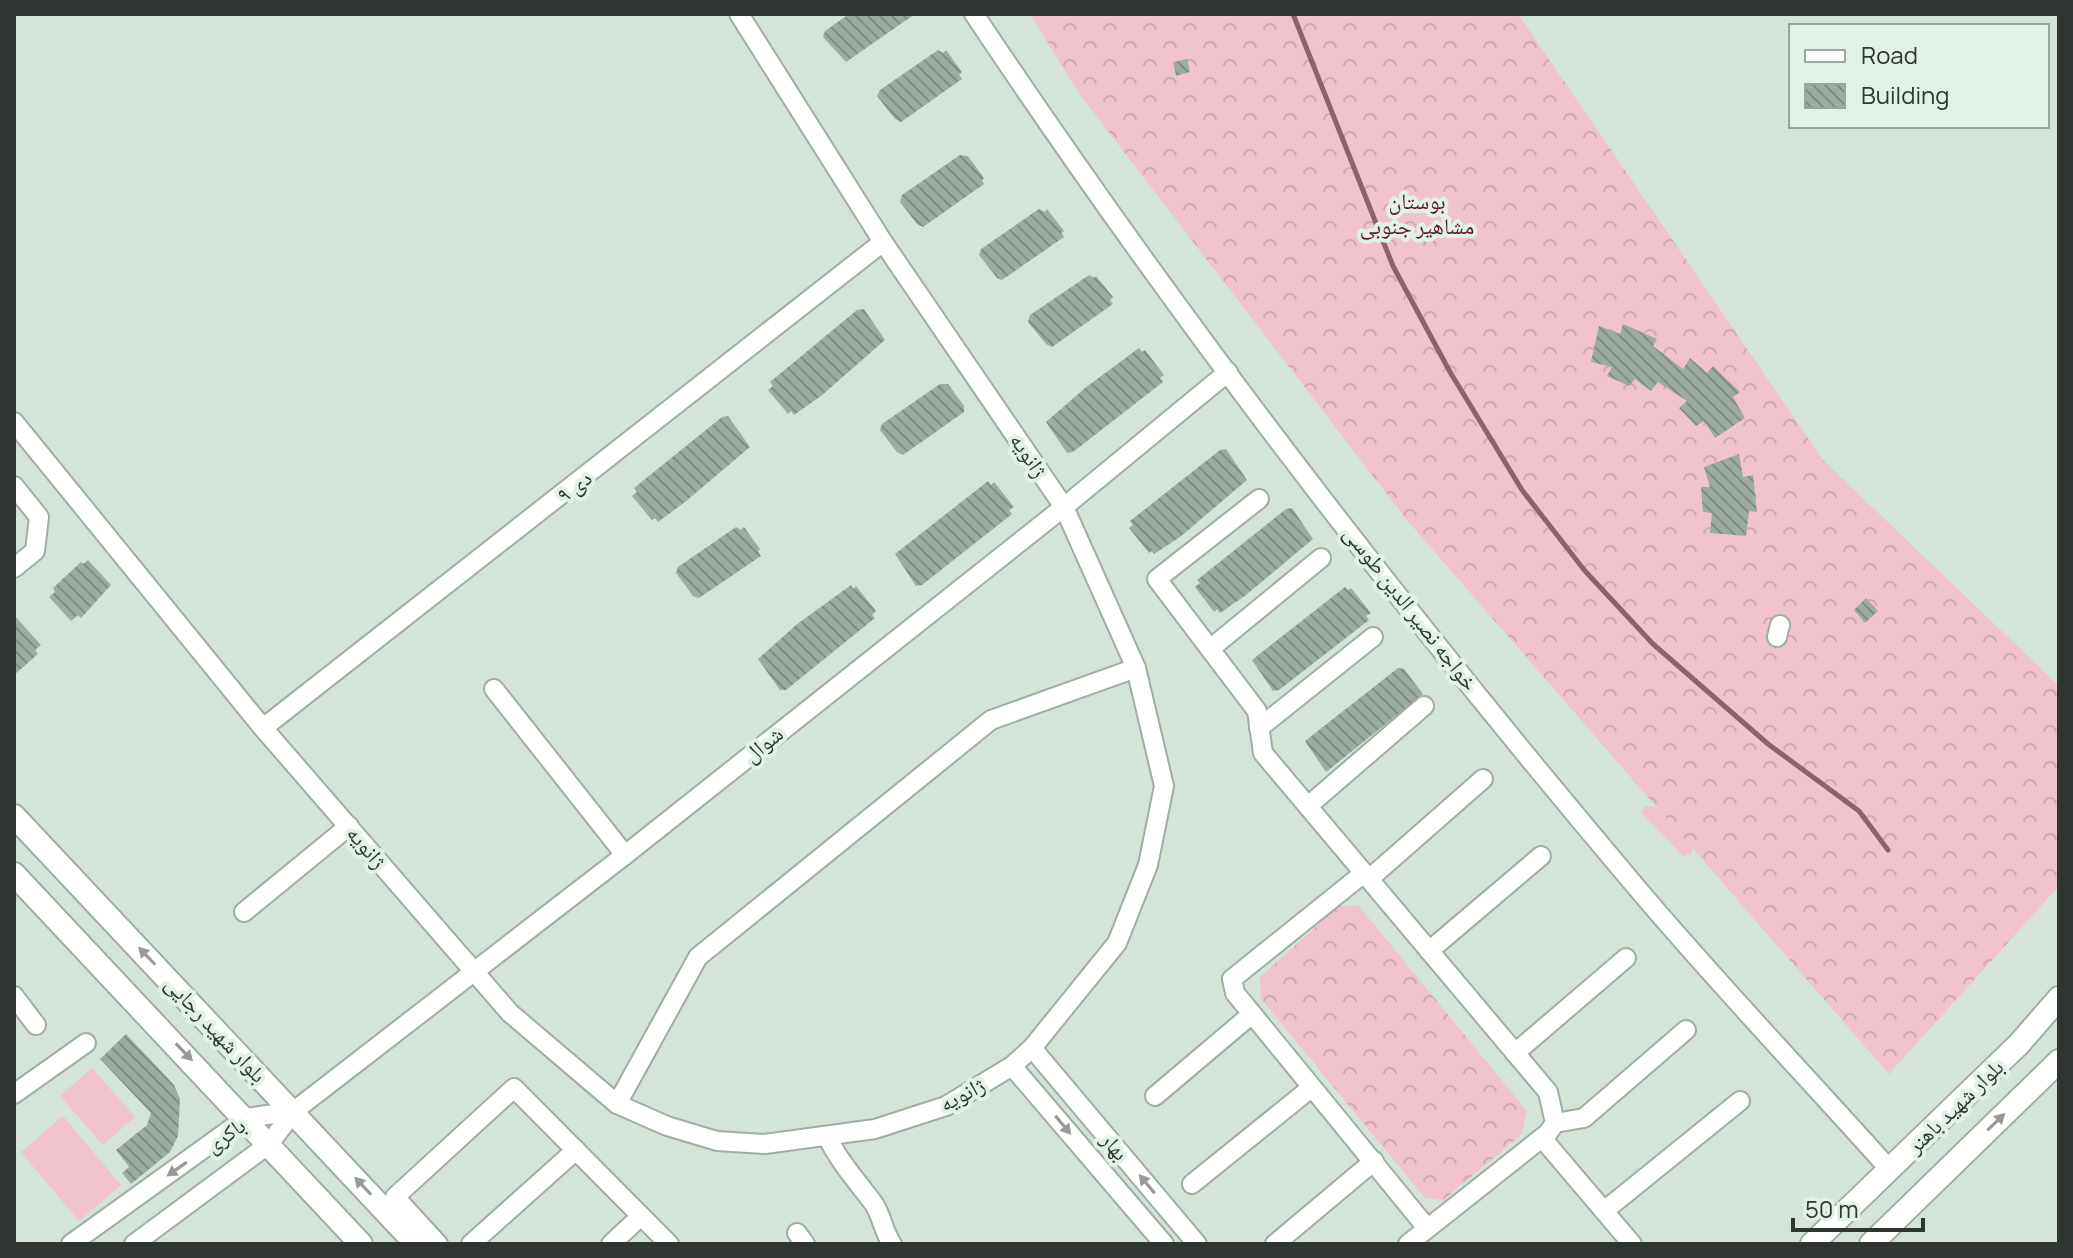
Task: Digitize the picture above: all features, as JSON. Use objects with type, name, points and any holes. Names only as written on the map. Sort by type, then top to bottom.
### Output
[{"type":"main road","name":"بلوار شهید رجایی","points":[[14,816],[416,1244]]},
{"type":"main road","name":"بلوار شهید رجایی","points":[[14,874],[361,1244]]},
{"type":"main road","name":"بلوار شهید باهنر","points":[[1812,1244],[2019,1044],[2059,998]]},
{"type":"main road","name":"بلوار شهید باهنر","points":[[1871,1244],[2059,1061]]},
{"type":"street","name":"ژانویه","points":[[14,422],[263,728],[510,1013],[617,1104],[667,1126],[717,1141],[765,1144],[875,1129],[946,1106],[1012,1066],[1032,1048],[1117,943],[1148,865],[1164,786],[1136,668],[1064,507],[883,242],[739,14]]},
{"type":"street","name":"خواجه نصیر الدین طوسی","points":[[974,14],[1077,169],[1228,372],[1450,659],[1638,889],[1890,1170]]},
{"type":"street","name":"۹ دی","points":[[263,728],[883,242]]},
{"type":"street","name":"شوال","points":[[294,1111],[625,855],[1064,507],[1228,372]]},
{"type":"street","points":[[14,486],[39,517],[35,551],[14,568]]},
{"type":"street","points":[[1259,499],[1157,579],[1257,711],[1263,753],[1548,1092],[1555,1123]]},
{"type":"street","points":[[1210,649],[1321,558]]},
{"type":"street","points":[[1259,728],[1373,637]]},
{"type":"street","points":[[617,1104],[698,957],[991,720],[1136,668]]},
{"type":"street","points":[[494,689],[625,855]]},
{"type":"street","points":[[1308,806],[1424,706]]},
{"type":"street","points":[[1427,1228],[1235,993],[1232,979],[1366,876],[1483,779]]},
{"type":"street","points":[[244,912],[349,826]]},
{"type":"street","points":[[1429,951],[1541,856]]},
{"type":"street","points":[[1515,1053],[1626,958]]},
{"type":"street","points":[[14,996],[36,1025]]},
{"type":"street","points":[[1155,1096],[1252,1014]]},
{"type":"street","points":[[1408,1244],[1542,1138],[1555,1123],[1584,1118],[1686,1030]]},
{"type":"street","points":[[14,1094],[86,1043]]},
{"type":"street","name":"بهار","points":[[1032,1048],[1197,1244]]},
{"type":"street","name":"بهار","points":[[1012,1066],[1164,1244]]},
{"type":"street","points":[[438,1244],[395,1197],[514,1088],[669,1244]]},
{"type":"street","points":[[1192,1184],[1311,1088]]},
{"type":"street","points":[[1604,1211],[1740,1101]]},
{"type":"street","name":"باکری","points":[[71,1244],[246,1118],[294,1111]]},
{"type":"street","name":"باکری","points":[[134,1244],[269,1144],[294,1111]]},
{"type":"street","points":[[827,1136],[837,1159],[876,1208],[883,1232],[892,1244]]},
{"type":"street","points":[[1542,1138],[1632,1244]]},
{"type":"street","points":[[471,1244],[576,1150]]},
{"type":"street","points":[[1275,1244],[1374,1161]]},
{"type":"street","points":[[611,1244],[641,1216]]},
{"type":"green space","name":"بوستان مشاهیر جنوبی","points":[[1030,14],[1518,14],[1823,460],[2059,686],[2059,886],[1889,1074],[1406,519],[1078,92]]},
{"type":"green space","points":[[1646,805],[1664,810],[1692,848],[1691,854],[1683,856],[1641,813]]},
{"type":"green space","points":[[1358,905],[1527,1111],[1521,1135],[1443,1200],[1425,1198],[1261,999],[1260,977],[1339,906]]},
{"type":"green space","points":[[92,1068],[135,1117],[103,1145],[60,1096]]},
{"type":"green space","points":[[63,1116],[121,1185],[79,1221],[21,1152]]},
{"type":"building","points":[[849,14],[915,14],[846,62],[823,37],[825,31]]},
{"type":"building","points":[[938,50],[943,53],[946,50],[962,72],[959,74],[962,79],[901,122],[895,119],[877,96],[880,90]]},
{"type":"building","points":[[1187,59],[1190,72],[1176,76],[1173,62]]},
{"type":"building","points":[[960,155],[968,156],[984,178],[984,184],[923,227],[917,224],[900,202],[902,195]]},
{"type":"building","points":[[1039,209],[1045,212],[1047,209],[1064,231],[1061,233],[1064,237],[1002,280],[997,278],[979,255],[981,249]]},
{"type":"building","points":[[1089,275],[1096,276],[1113,297],[1110,300],[1113,304],[1052,347],[1046,344],[1028,322],[1030,315]]},
{"type":"building","points":[[864,309],[885,340],[821,396],[794,415],[791,411],[788,414],[768,390],[773,386],[770,382],[857,310]]},
{"type":"building","points":[[1623,324],[1657,339],[1653,346],[1683,369],[1690,358],[1707,373],[1713,366],[1740,392],[1733,397],[1745,418],[1715,438],[1704,421],[1696,426],[1679,408],[1687,401],[1658,382],[1651,391],[1635,379],[1629,386],[1607,376],[1612,367],[1591,362],[1599,326],[1620,334]]},
{"type":"building","points":[[1139,348],[1142,352],[1145,350],[1164,375],[1160,378],[1163,382],[1073,452],[1067,453],[1046,422]]},
{"type":"building","points":[[940,384],[948,384],[964,406],[964,412],[903,455],[897,452],[880,430],[882,424]]},
{"type":"building","points":[[728,416],[750,447],[685,502],[658,522],[655,518],[652,520],[632,496],[637,492],[634,488],[722,417]]},
{"type":"building","points":[[1226,449],[1247,480],[1180,537],[1154,554],[1152,551],[1149,553],[1129,528],[1133,525],[1130,521],[1220,450]]},
{"type":"building","points":[[1739,454],[1743,477],[1753,475],[1757,512],[1749,511],[1746,536],[1710,533],[1712,513],[1703,512],[1701,487],[1710,487],[1704,467]]},
{"type":"building","points":[[988,481],[991,485],[994,482],[1014,507],[1009,510],[1012,514],[922,585],[916,586],[895,554]]},
{"type":"building","points":[[1292,508],[1313,539],[1246,595],[1220,613],[1217,609],[1214,612],[1195,587],[1200,583],[1197,580],[1286,509]]},
{"type":"building","points":[[736,527],[741,530],[744,527],[760,549],[761,556],[699,598],[693,596],[676,573],[678,567]]},
{"type":"building","points":[[88,560],[111,585],[81,618],[78,615],[71,621],[49,597],[55,592],[53,588],[81,562],[83,564]]},
{"type":"building","points":[[851,585],[853,589],[856,586],[876,611],[872,615],[875,618],[786,690],[780,690],[758,659],[796,625]]},
{"type":"building","points":[[1345,587],[1348,590],[1351,588],[1371,613],[1366,616],[1369,620],[1279,690],[1273,691],[1252,660]]},
{"type":"building","points":[[1866,598],[1878,611],[1865,623],[1854,610]]},
{"type":"building","points":[[14,615],[41,645],[35,650],[38,654],[14,675]]},
{"type":"building","points":[[1398,668],[1404,669],[1423,694],[1326,772],[1305,741]]},
{"type":"building","points":[[126,1034],[174,1085],[180,1099],[178,1136],[170,1152],[131,1184],[122,1173],[129,1167],[116,1150],[147,1125],[151,1113],[100,1059]]},
{"type":"waterway","points":[[1293,14],[1393,266],[1450,372],[1522,490],[1585,571],[1653,644],[1768,744],[1859,811],[1888,850]]}]
